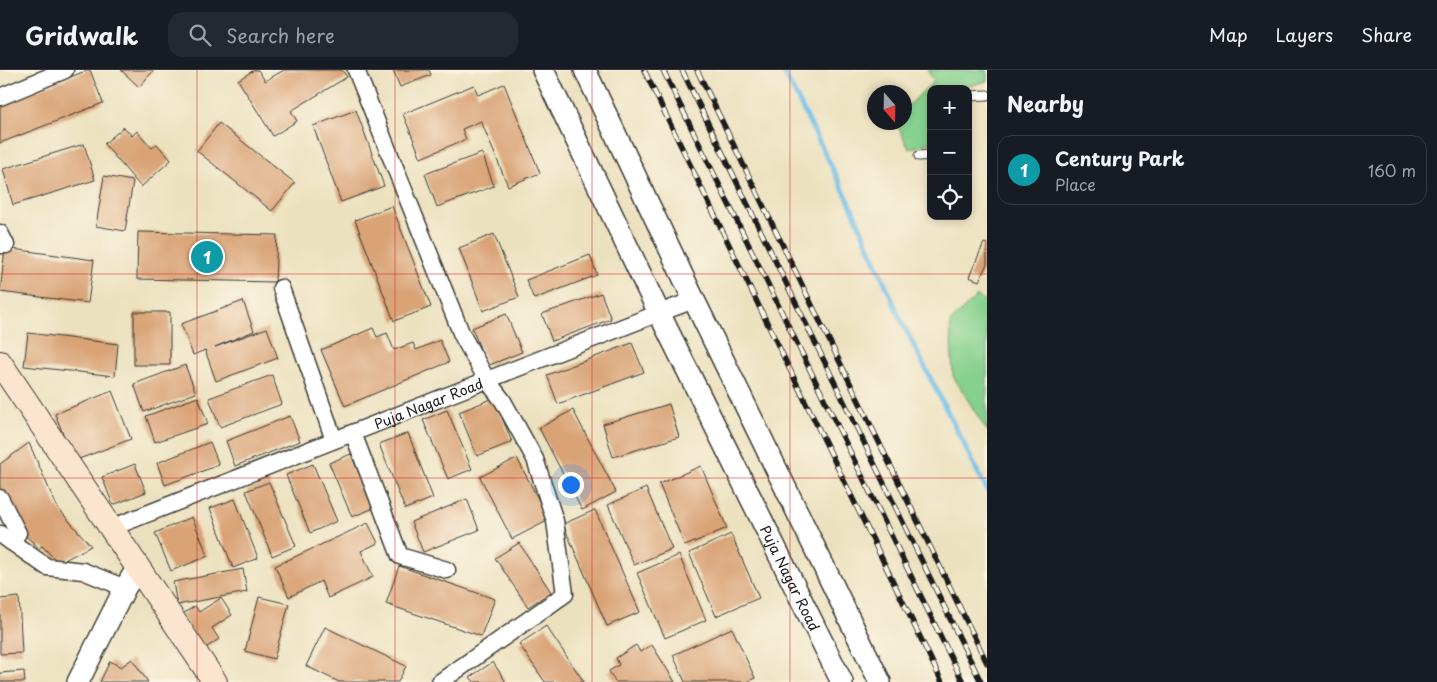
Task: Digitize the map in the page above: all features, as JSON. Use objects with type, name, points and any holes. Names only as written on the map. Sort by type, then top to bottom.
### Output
[{"type":"main road","points":[[0,363],[215,682]]},
{"type":"street","points":[[0,97],[65,70]]},
{"type":"street","name":"Puja Nagar Road","points":[[112,528],[487,380],[462,336],[356,70]]},
{"type":"street","name":"Puja Nagar Road","points":[[543,70],[659,313],[842,682]]},
{"type":"street","points":[[585,70],[694,300],[880,682]]},
{"type":"street","points":[[0,233],[6,245],[0,245]]},
{"type":"street","points":[[281,288],[334,440]]},
{"type":"street","points":[[440,682],[565,594],[555,521],[535,459],[503,401],[487,380],[694,300]]},
{"type":"street","points":[[353,433],[400,556],[447,570]]},
{"type":"street","points":[[0,498],[14,538],[47,567],[83,571],[125,588]]},
{"type":"street","points":[[78,682],[125,588],[138,567]]},
{"type":"lane","points":[[972,96],[987,95]]},
{"type":"lane","points":[[919,156],[927,155]]},
{"type":"green space","points":[[927,70],[987,70],[987,81],[972,85],[930,85],[934,81]]},
{"type":"green space","points":[[927,88],[927,143],[909,149],[900,130],[912,130],[912,102]]},
{"type":"green space","points":[[977,296],[987,303],[987,431],[953,376],[950,322]]},
{"type":"building","points":[[90,70],[103,103],[0,143],[0,105]]},
{"type":"building","points":[[121,70],[154,70],[139,87]]},
{"type":"building","points":[[254,70],[258,70],[265,81],[284,70],[342,70],[347,77],[291,111],[297,121],[273,136],[238,80]]},
{"type":"building","points":[[393,70],[429,70],[431,75],[400,87]]},
{"type":"building","points":[[504,84],[540,173],[508,186],[481,121],[462,129],[466,139],[421,158],[403,114],[474,85],[478,95]]},
{"type":"building","points":[[356,110],[384,186],[341,202],[313,126]]},
{"type":"building","points":[[219,123],[295,183],[272,211],[197,151]]},
{"type":"building","points":[[124,127],[132,136],[137,131],[152,148],[157,144],[171,160],[141,187],[104,144]]},
{"type":"building","points":[[84,144],[95,180],[13,205],[3,169]]},
{"type":"building","points":[[482,153],[494,186],[437,207],[425,174]]},
{"type":"building","points":[[104,176],[133,181],[125,231],[96,226]]},
{"type":"building","points":[[392,206],[431,307],[394,321],[355,220]]},
{"type":"building","points":[[138,232],[277,235],[275,282],[137,279]]},
{"type":"building","points":[[494,234],[519,297],[483,311],[459,248]]},
{"type":"building","points":[[984,243],[987,244],[987,264],[979,281],[969,277]]},
{"type":"building","points":[[5,248],[94,260],[88,303],[0,292]]},
{"type":"building","points":[[590,255],[597,275],[534,299],[526,280]]},
{"type":"building","points":[[601,293],[611,319],[552,341],[542,314]]},
{"type":"building","points":[[243,301],[254,331],[215,347],[267,328],[278,358],[216,381],[205,350],[193,355],[181,324]]},
{"type":"building","points":[[134,312],[170,312],[170,365],[134,365]]},
{"type":"building","points":[[506,314],[522,352],[487,366],[472,328]]},
{"type":"building","points":[[373,328],[377,337],[387,333],[394,350],[413,343],[416,350],[440,340],[449,362],[345,406],[321,350]]},
{"type":"building","points":[[28,333],[118,344],[115,376],[24,366]]},
{"type":"building","points":[[632,343],[644,372],[558,404],[547,375]]},
{"type":"building","points":[[185,365],[196,393],[144,412],[134,384]]},
{"type":"building","points":[[272,375],[282,404],[220,427],[209,398]]},
{"type":"building","points":[[112,391],[131,439],[74,461],[55,414]]},
{"type":"building","points":[[198,397],[208,424],[155,442],[146,416]]},
{"type":"building","points":[[494,398],[512,442],[477,456],[459,412]]},
{"type":"building","points":[[669,404],[679,437],[613,457],[603,424]]},
{"type":"building","points":[[447,410],[472,469],[448,479],[423,420]]},
{"type":"building","points":[[573,410],[616,492],[582,510],[539,428]]},
{"type":"building","points":[[290,416],[300,441],[235,466],[226,441]]},
{"type":"building","points":[[408,433],[433,498],[405,509],[379,444]]},
{"type":"building","points":[[210,442],[219,465],[165,485],[157,463]]},
{"type":"building","points":[[29,443],[57,507],[91,546],[59,563],[42,546],[39,548],[16,527],[0,491],[0,464]]},
{"type":"building","points":[[351,454],[374,508],[352,517],[329,463]]},
{"type":"building","points":[[517,458],[549,520],[512,539],[480,477]]},
{"type":"building","points":[[135,464],[146,492],[113,505],[102,477]]},
{"type":"building","points":[[313,464],[337,521],[310,533],[286,475]]},
{"type":"building","points":[[701,466],[727,528],[685,546],[659,484]]},
{"type":"building","points":[[269,482],[296,546],[272,556],[246,491]]},
{"type":"building","points":[[646,488],[672,549],[634,565],[608,505]]},
{"type":"building","points":[[235,499],[258,558],[233,568],[210,508]]},
{"type":"building","points":[[467,499],[479,530],[423,552],[411,522]]},
{"type":"building","points":[[595,510],[640,612],[607,626],[563,524]]},
{"type":"building","points":[[192,517],[208,556],[171,571],[155,533]]},
{"type":"building","points":[[368,523],[378,543],[361,551],[373,577],[328,598],[321,581],[289,597],[275,566]]},
{"type":"building","points":[[731,534],[759,598],[716,616],[689,553]]},
{"type":"building","points":[[519,543],[551,592],[528,607],[495,558]]},
{"type":"building","points":[[679,555],[706,620],[665,638],[637,573]]},
{"type":"building","points":[[399,566],[495,599],[481,636],[386,604]]},
{"type":"building","points":[[243,569],[247,592],[177,605],[173,582]]},
{"type":"building","points":[[19,597],[22,653],[0,654],[0,599]]},
{"type":"building","points":[[259,597],[289,604],[274,659],[245,651]]},
{"type":"building","points":[[221,598],[232,615],[212,628],[219,639],[204,649],[181,615],[195,606],[199,612]]},
{"type":"building","points":[[546,626],[584,682],[545,682],[519,644]]},
{"type":"building","points":[[325,627],[406,666],[398,682],[339,682],[306,666]]},
{"type":"building","points":[[732,628],[755,678],[747,682],[685,682],[673,655]]},
{"type":"building","points":[[636,645],[640,652],[652,645],[675,682],[615,682],[609,671],[619,665],[616,658]]},
{"type":"building","points":[[132,659],[148,682],[100,682],[110,661],[121,667]]},
{"type":"building","points":[[493,662],[506,682],[474,682],[470,677]]},
{"type":"building","points":[[24,671],[25,682],[0,682],[0,673]]},
{"type":"waterway","points":[[783,70],[848,199],[901,320],[987,490]]},
{"type":"railway","points":[[644,70],[942,682]]},
{"type":"railway","points":[[663,70],[963,682]]},
{"type":"railway","points":[[682,70],[981,682]]},
{"type":"railway","points":[[697,70],[987,663]]},
{"type":"place","name":"Century Park","points":[[207,257]]}]
